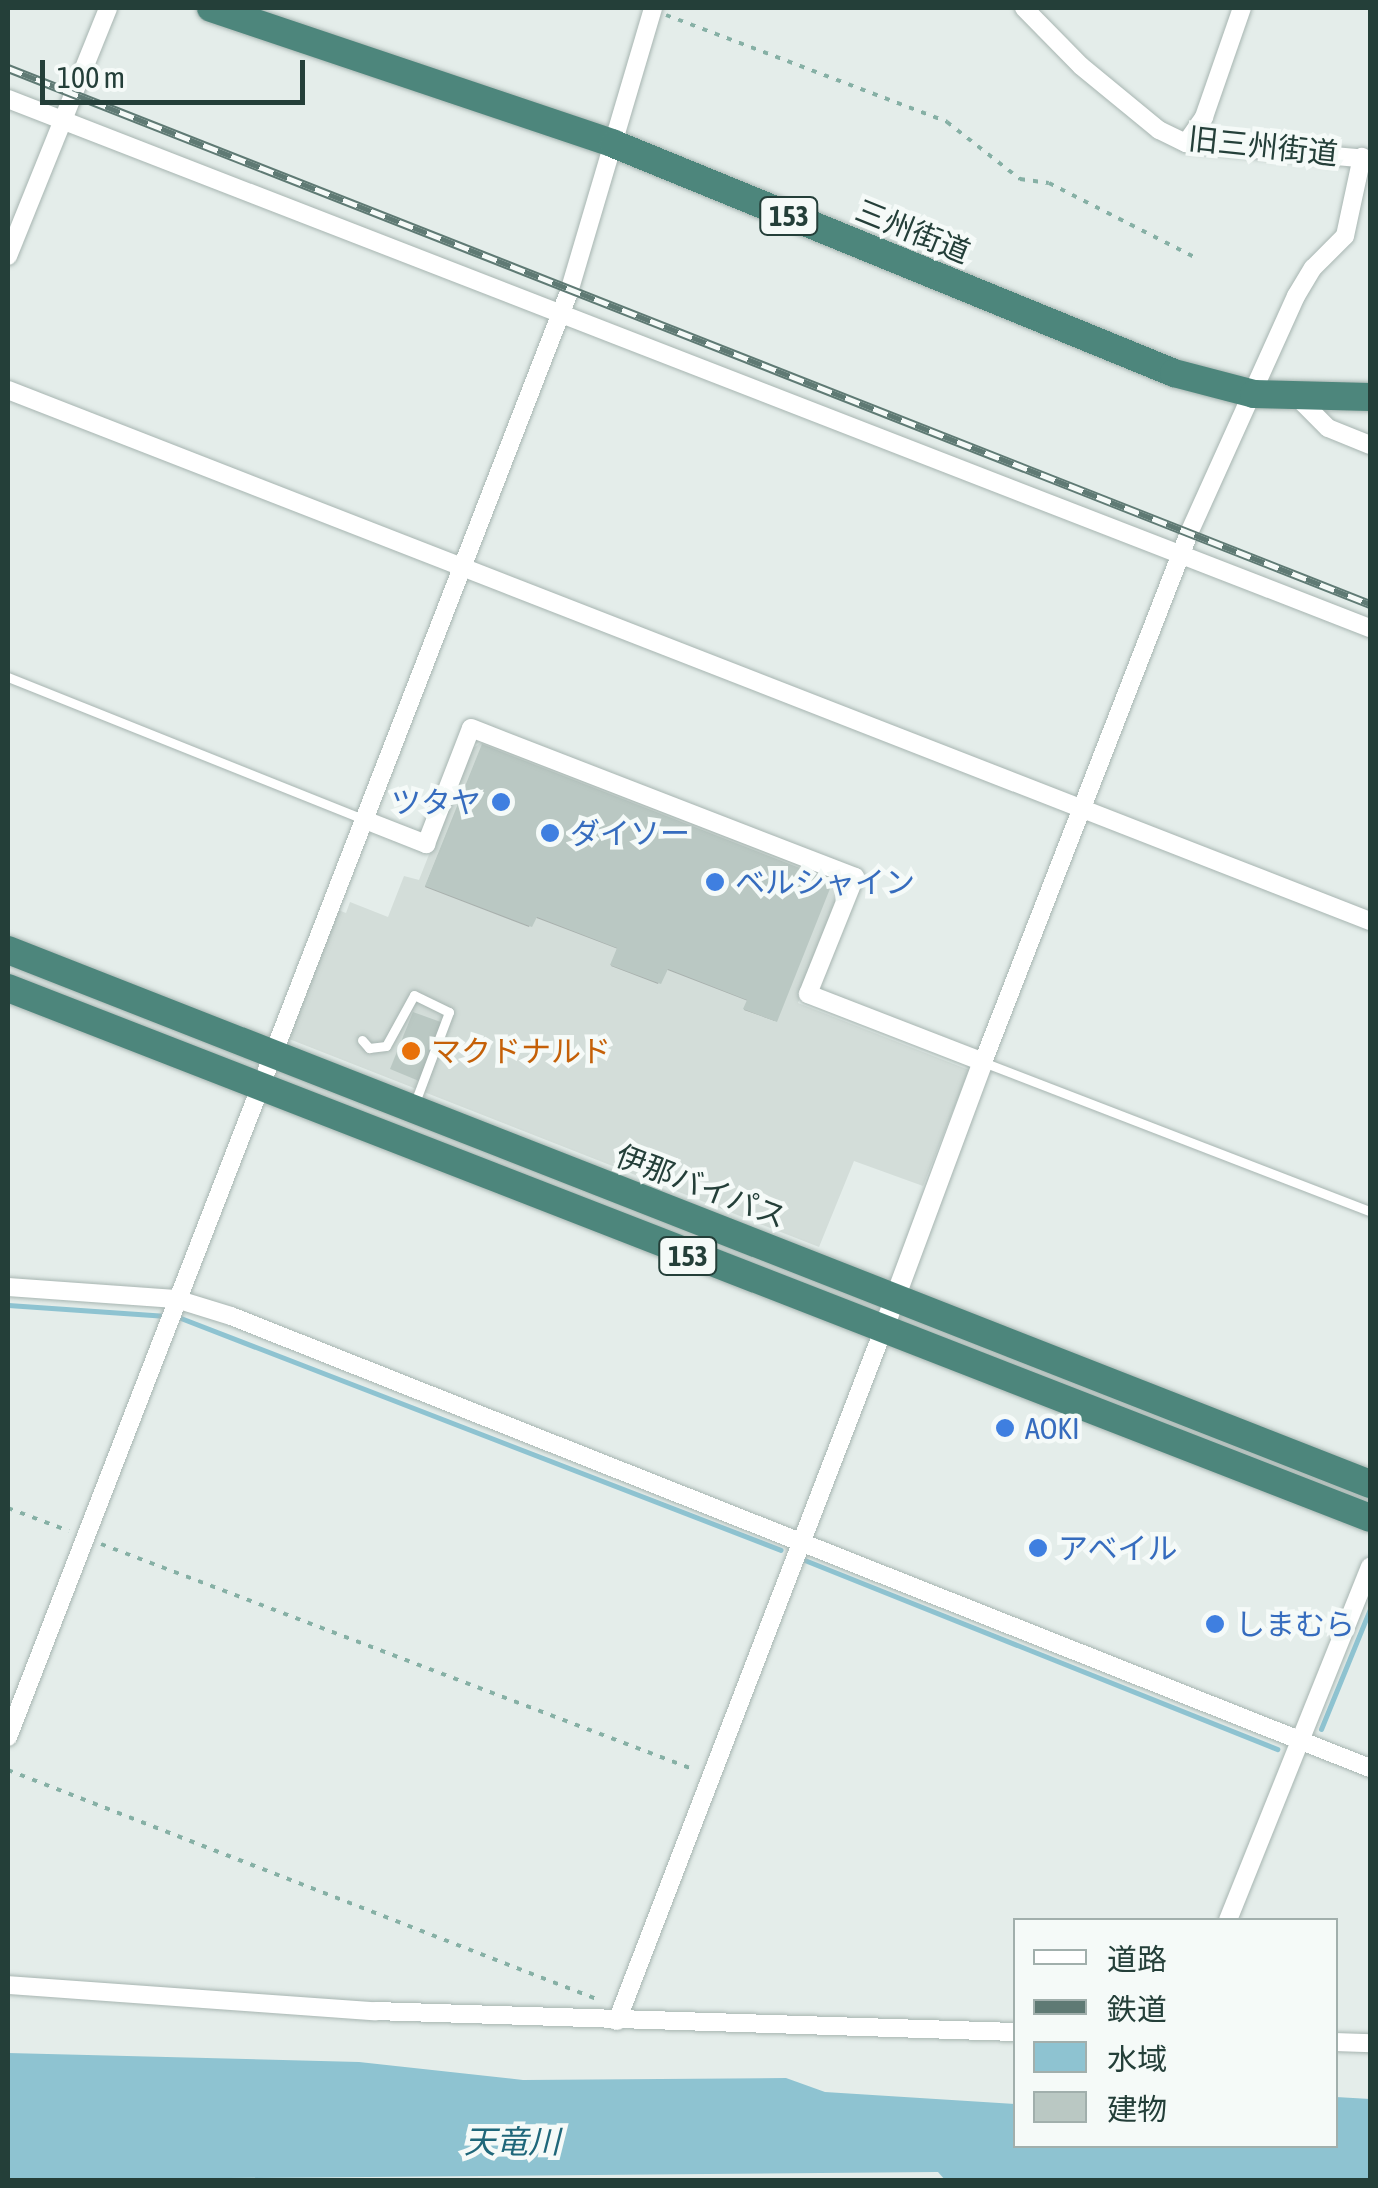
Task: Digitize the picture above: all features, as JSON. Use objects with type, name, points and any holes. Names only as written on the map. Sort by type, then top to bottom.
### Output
[{"type":"highway","name":"三州街道","points":[[211,8],[614,144],[1174,373],[1254,394],[1370,397]]},
{"type":"highway","name":"伊那バイパス","points":[[8,950],[1370,1484]]},
{"type":"highway","name":"153","points":[[8,988],[261,1084],[882,1333],[1370,1518]]},
{"type":"street","points":[[8,256],[60,119],[108,8]]},
{"type":"street","name":"旧三州街道","points":[[1024,8],[1081,66],[1159,130],[1186,142],[1366,158]]},
{"type":"street","points":[[1186,142],[1204,118],[1242,8]]},
{"type":"street","points":[[8,1738],[561,314],[653,9]]},
{"type":"street","points":[[8,98],[1370,628]]},
{"type":"street","points":[[618,2014],[983,1062],[1086,809],[1180,554],[1296,296],[1312,268],[1345,236],[1366,158]]},
{"type":"street","points":[[8,390],[1370,921]]},
{"type":"street","points":[[1296,396],[1328,428],[1370,445]]},
{"type":"street","points":[[365,820],[426,844],[471,728],[855,877],[808,994],[983,1062]]},
{"type":"street","points":[[8,1286],[171,1312],[801,1542],[1370,1768]]},
{"type":"street","points":[[1229,1918],[1303,1742],[1370,1566]]},
{"type":"street","points":[[8,1985],[1013,2032]]},
{"type":"street","points":[[1338,2042],[1370,2043]]},
{"type":"lane","points":[[8,677],[365,820]]},
{"type":"lane","points":[[362,1040],[369,1048],[386,1046],[414,995],[449,1012],[413,1108]]},
{"type":"lane","points":[[983,1062],[1370,1211]]},
{"type":"path","points":[[653,9],[947,122],[1020,179],[1048,182],[1198,259]]},
{"type":"path","points":[[8,1508],[708,1775]]},
{"type":"path","points":[[8,1770],[618,2014]]},
{"type":"shaded area","points":[[484,741],[835,878],[839,892],[798,1003],[969,1070],[923,1186],[854,1161],[819,1247],[289,1039],[338,910],[346,913],[350,902],[388,917],[404,876],[419,880],[470,750]]},
{"type":"water","name":"天竜川","points":[[8,2053],[359,2062],[523,2080],[786,2078],[825,2092],[1013,2104],[1013,2148],[1338,2148],[1338,2097],[1370,2099],[1370,2180],[945,2180],[938,2172],[8,2180]]},
{"type":"building","points":[[482,744],[833,881],[777,1022],[743,1009],[747,1000],[668,969],[661,984],[610,965],[617,948],[537,917],[532,927],[425,886]]},
{"type":"building","points":[[413,1012],[449,1025],[419,1081],[390,1069]]},
{"type":"waterway","points":[[8,1305],[167,1316]]},
{"type":"waterway","points":[[178,1317],[781,1550]]},
{"type":"waterway","points":[[802,1559],[1277,1749]]},
{"type":"waterway","points":[[1321,1729],[1370,1609]]},
{"type":"railway","points":[[8,68],[1370,604]]},
{"type":"place","name":"ツタヤ","points":[[501,802]]},
{"type":"place","name":"ダイソー","points":[[550,833]]},
{"type":"place","name":"ベルシャイン","points":[[715,882]]},
{"type":"place","name":"マクドナルド","points":[[411,1051]]},
{"type":"place","name":"AOKI","points":[[1005,1428]]},
{"type":"place","name":"アベイル","points":[[1038,1548]]},
{"type":"place","name":"しまむら","points":[[1215,1624]]}]
